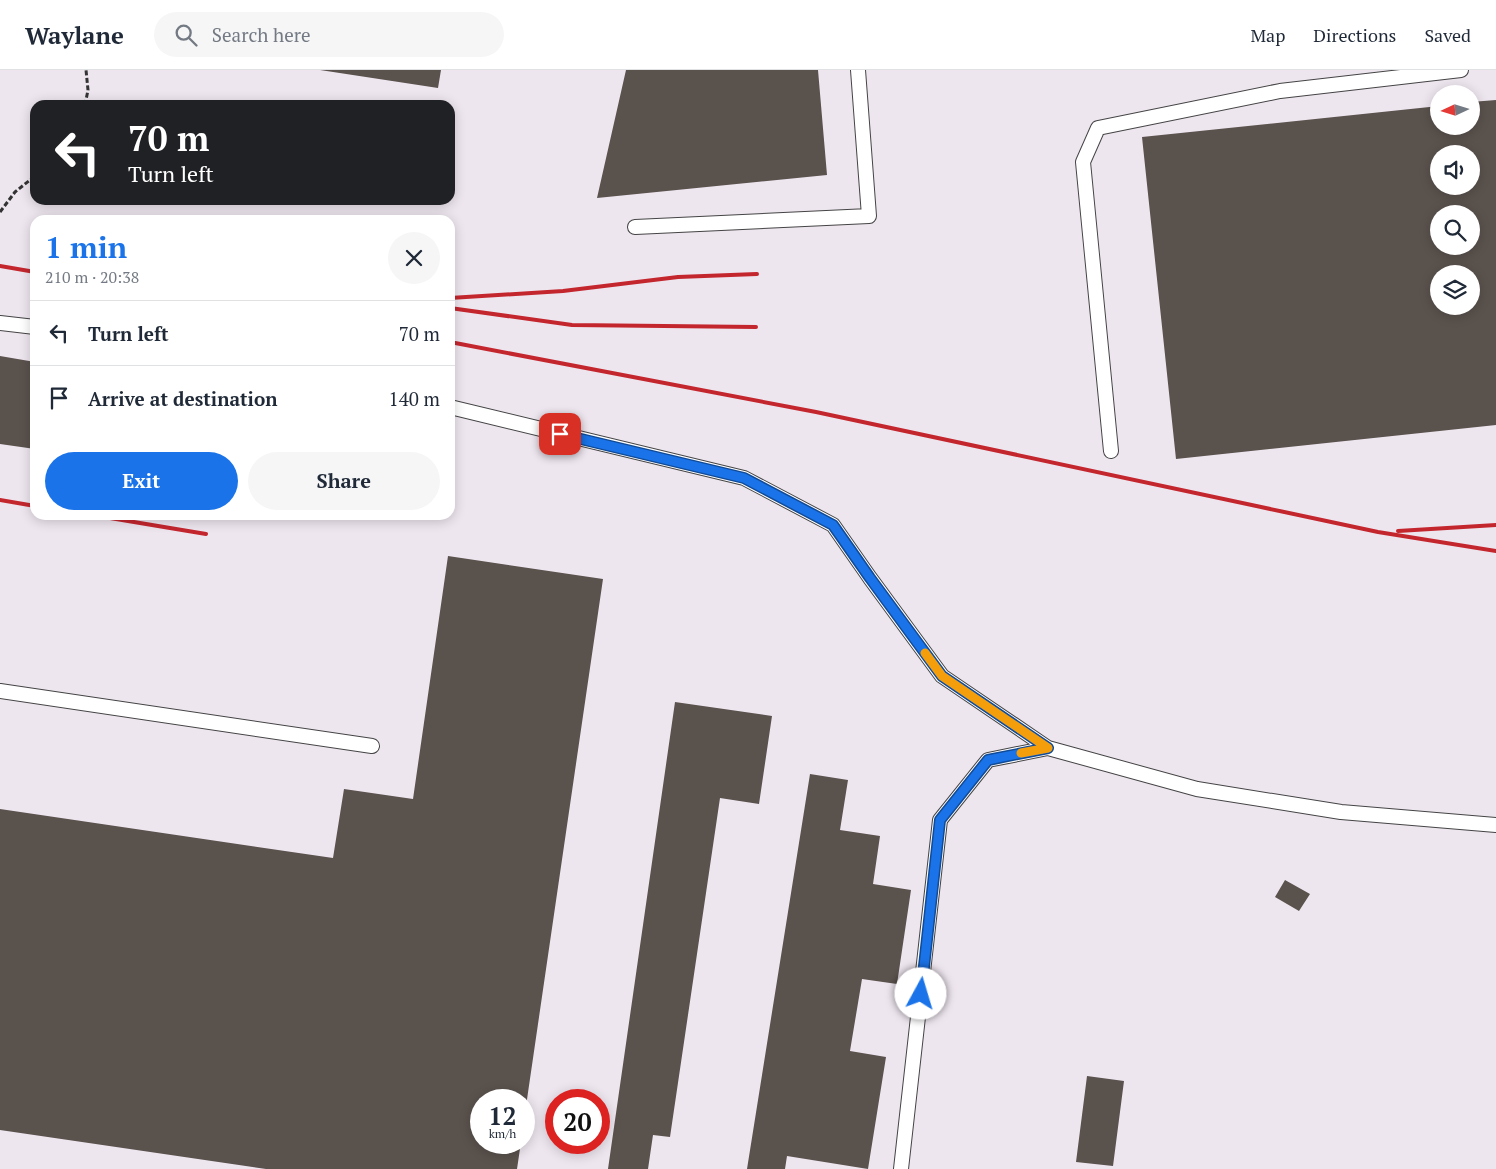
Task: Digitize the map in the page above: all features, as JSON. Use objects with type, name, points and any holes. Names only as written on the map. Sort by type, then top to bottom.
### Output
[{"type":"lane","points":[[635,227],[869,216],[858,70]]},
{"type":"lane","points":[[1111,451],[1084,162],[1098,128],[1280,91],[1461,70]]},
{"type":"lane","points":[[0,323],[30,326]]},
{"type":"lane","points":[[455,408],[744,478],[833,525],[942,676],[1048,748],[1197,789],[1341,812],[1496,826]]},
{"type":"lane","points":[[0,692],[372,746]]},
{"type":"lane","points":[[901,1169],[940,820],[988,760],[1048,748]]},
{"type":"path","points":[[86,70],[88,90],[86,100]]},
{"type":"path","points":[[0,212],[15,192],[30,180]]},
{"type":"shaded area","points":[[0,70],[1496,70],[1496,1169],[0,1169]]},
{"type":"building","points":[[320,70],[441,70],[438,88]]},
{"type":"building","points":[[626,70],[818,70],[827,175],[597,198]]},
{"type":"building","points":[[1496,100],[1496,425],[1176,459],[1142,137],[1430,107],[1430,135],[1480,135],[1480,101]]},
{"type":"building","points":[[0,356],[30,361],[30,448],[0,444]]},
{"type":"building","points":[[448,556],[603,579],[529,1089],[470,1089],[470,1154],[519,1154],[517,1169],[266,1169],[0,1130],[0,809],[333,858],[344,789],[413,799]]},
{"type":"building","points":[[675,702],[772,716],[759,804],[720,798],[670,1137],[653,1135],[648,1169],[608,1169]]},
{"type":"building","points":[[810,774],[848,780],[840,830],[880,836],[873,884],[911,890],[897,984],[862,979],[850,1051],[886,1057],[868,1169],[787,1156],[785,1169],[747,1169]]},
{"type":"building","points":[[1285,880],[1310,894],[1299,911],[1275,897]]},
{"type":"building","points":[[1087,1076],[1124,1081],[1113,1166],[1076,1162]]},
{"type":"railway","points":[[0,266],[30,271]]},
{"type":"railway","points":[[455,298],[563,291],[678,277],[757,274]]},
{"type":"railway","points":[[455,309],[572,325],[756,327]]},
{"type":"railway","points":[[455,343],[816,412],[1378,532],[1496,551]]},
{"type":"railway","points":[[0,500],[30,505]]},
{"type":"railway","points":[[122,520],[206,534]]},
{"type":"railway","points":[[1398,531],[1496,525]]},
{"type":"slow traffic","points":[[925,653],[942,676],[1048,748],[1021,753]]},
{"type":"route","points":[[560,434],[744,478],[833,525],[942,676],[1048,748],[988,760],[940,820],[921,994]]}]
